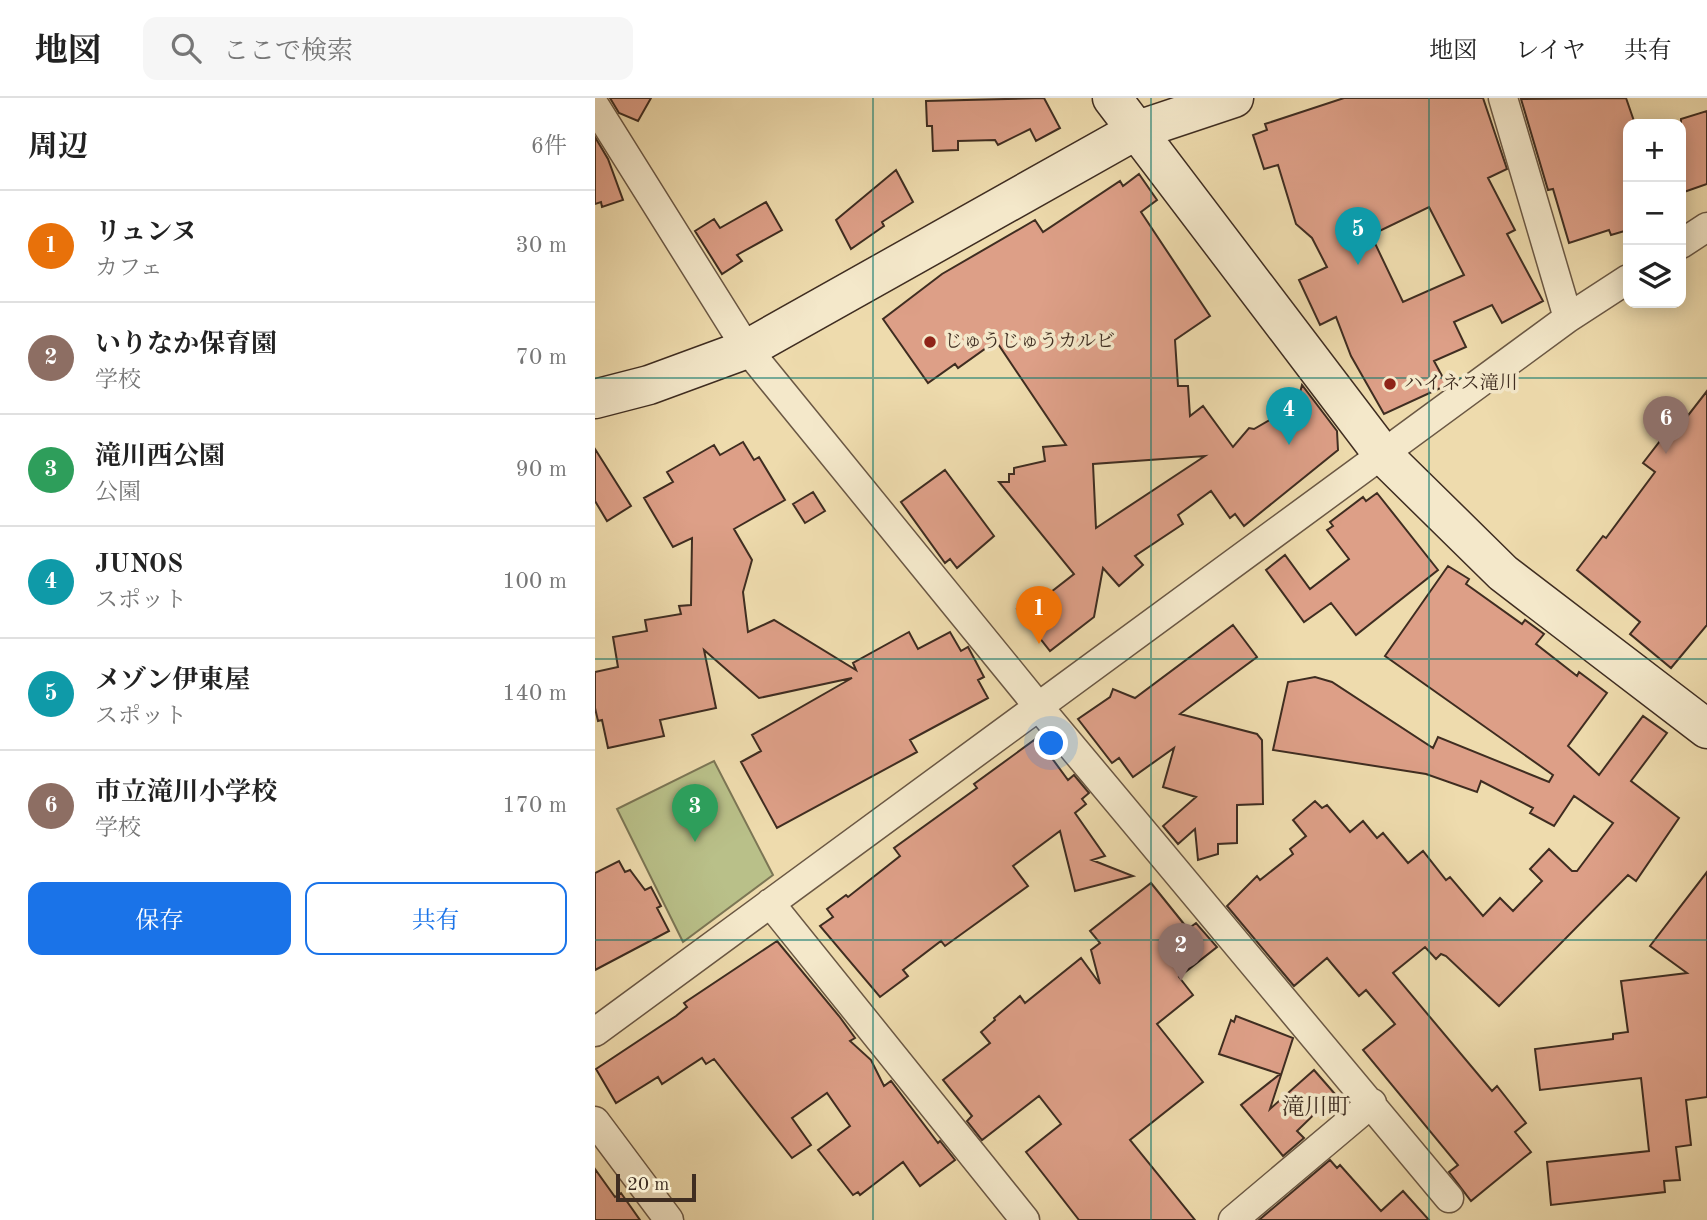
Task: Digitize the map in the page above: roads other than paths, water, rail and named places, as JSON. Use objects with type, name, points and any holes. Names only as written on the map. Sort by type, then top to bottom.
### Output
[{"type":"street","points":[[1112,98],[1384,456],[1503,573],[1707,729]]},
{"type":"street","points":[[595,399],[649,385],[747,349],[1135,131],[1234,98]]},
{"type":"street","points":[[1503,98],[1568,318]]},
{"type":"street","points":[[595,106],[747,349],[1038,706],[1449,1198]]},
{"type":"street","points":[[1686,241],[1707,227]]},
{"type":"street","points":[[595,1032],[1384,456],[1568,318],[1623,282]]},
{"type":"street","points":[[770,903],[1025,1220]]},
{"type":"street","points":[[1233,1220],[1372,1103]]},
{"type":"street","points":[[595,1121],[669,1220]]},
{"type":"place","name":"メゾン伊東屋","points":[[1358,265]]},
{"type":"place","name":"じゅうじゅうカルビ","points":[[930,342]]},
{"type":"place","name":"ハイネス滝川","points":[[1390,384]]},
{"type":"place","name":"JUNOS","points":[[1289,445]]},
{"type":"place","name":"市立滝川小学校","points":[[1666,454]]},
{"type":"place","name":"リュンヌ","points":[[1039,644]]},
{"type":"place","name":"滝川西公園","points":[[695,842]]},
{"type":"place","name":"いりなか保育園","points":[[1181,981]]},
{"type":"district","name":"滝川町","points":[[1316,1107]]}]
